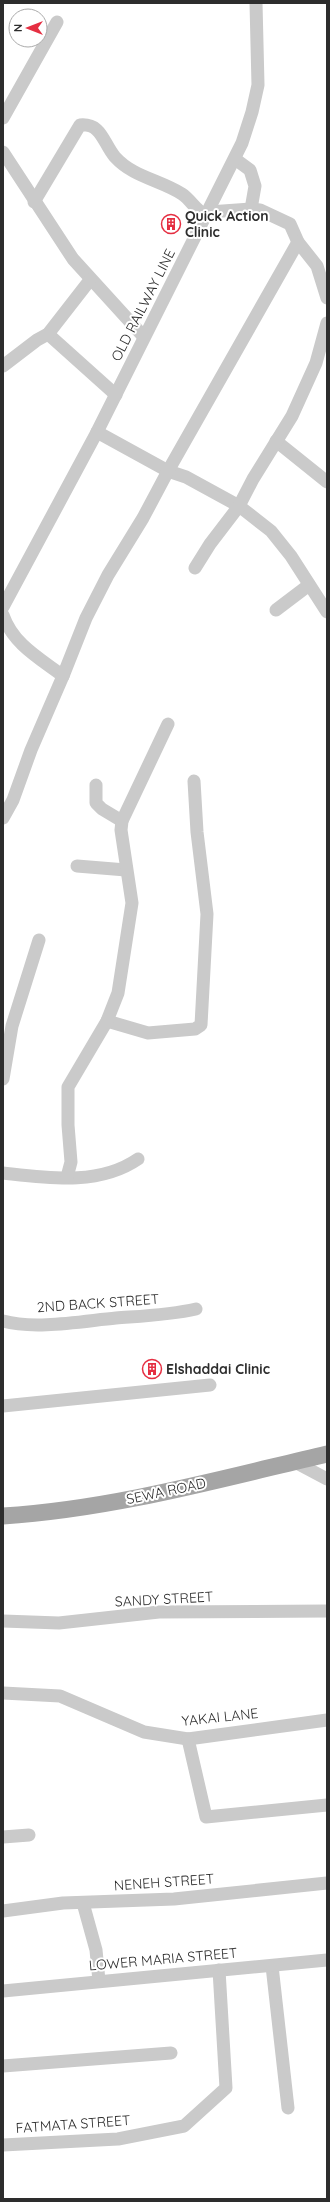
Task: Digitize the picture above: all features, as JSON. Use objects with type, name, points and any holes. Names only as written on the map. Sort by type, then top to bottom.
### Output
[{"type":"main road","name":"SEWA ROAD","points":[[3,1516],[43,1513],[99,1505],[327,1454]]},
{"type":"street","name":"OLD RAILWAY LINE","points":[[3,607],[97,432],[144,337],[208,214],[242,143],[252,112],[258,85],[256,3]]},
{"type":"street","points":[[3,118],[57,22]]},
{"type":"street","points":[[34,202],[80,125],[89,124],[95,127],[115,156],[132,171],[184,195],[193,206],[208,214],[251,209],[260,210],[290,224],[298,242],[317,266],[327,298]]},
{"type":"street","points":[[3,152],[73,260],[144,337]]},
{"type":"street","points":[[235,158],[250,170],[255,186],[251,209]]},
{"type":"street","points":[[3,818],[13,800],[30,750],[63,676],[86,618],[108,575],[143,518],[168,471],[298,242]]},
{"type":"street","points":[[3,366],[37,340],[48,334],[90,280]]},
{"type":"street","points":[[195,568],[210,544],[239,506],[252,479],[292,416],[316,363],[327,323]]},
{"type":"street","points":[[48,334],[116,394]]},
{"type":"street","points":[[97,432],[168,471],[186,477],[239,506],[271,531],[291,556],[327,612]]},
{"type":"street","points":[[276,441],[327,482]]},
{"type":"street","points":[[276,610],[309,586]]},
{"type":"street","points":[[3,615],[9,631],[25,649],[63,676]]},
{"type":"street","points":[[67,1177],[70,1162],[68,1087],[107,1021],[118,993],[132,903],[126,870],[122,821],[168,724]]},
{"type":"street","points":[[107,1021],[148,1033],[195,1028],[201,1025],[207,914],[196,832],[194,781]]},
{"type":"street","points":[[96,785],[96,803],[102,809],[122,821]]},
{"type":"street","points":[[77,866],[126,870]]},
{"type":"street","points":[[3,1079],[12,1026],[39,940]]},
{"type":"street","points":[[3,1173],[39,1177],[67,1177],[73,1179],[105,1174],[138,1158]]},
{"type":"street","name":"2ND BACK STREET","points":[[3,1321],[15,1324],[88,1322],[178,1313],[196,1309]]},
{"type":"street","points":[[3,1406],[210,1385]]},
{"type":"street","points":[[295,1462],[327,1479]]},
{"type":"street","name":"SANDY STREET","points":[[3,1621],[59,1623],[159,1612],[327,1611]]},
{"type":"street","name":"YAKAI LANE","points":[[3,1693],[60,1696],[144,1732],[188,1739],[327,1720]]},
{"type":"street","points":[[188,1739],[206,1818],[327,1805]]},
{"type":"street","points":[[3,1837],[29,1835]]},
{"type":"street","name":"NENEH STREET","points":[[3,1911],[83,1903],[174,1899],[327,1883]]},
{"type":"street","points":[[83,1903],[96,1950],[99,1981]]},
{"type":"street","name":"LOWER MARIA STREET","points":[[3,1991],[327,1960]]},
{"type":"street","points":[[272,1966],[288,2108]]},
{"type":"street","name":"FATMATA STREET","points":[[3,2145],[118,2139],[184,2126],[226,2088],[219,1970]]},
{"type":"street","points":[[3,2066],[171,2053]]},
{"type":"place","name":"Quick Action Clinic","points":[[171,224]]},
{"type":"place","name":"Elshaddai Clinic","points":[[152,1369]]}]
